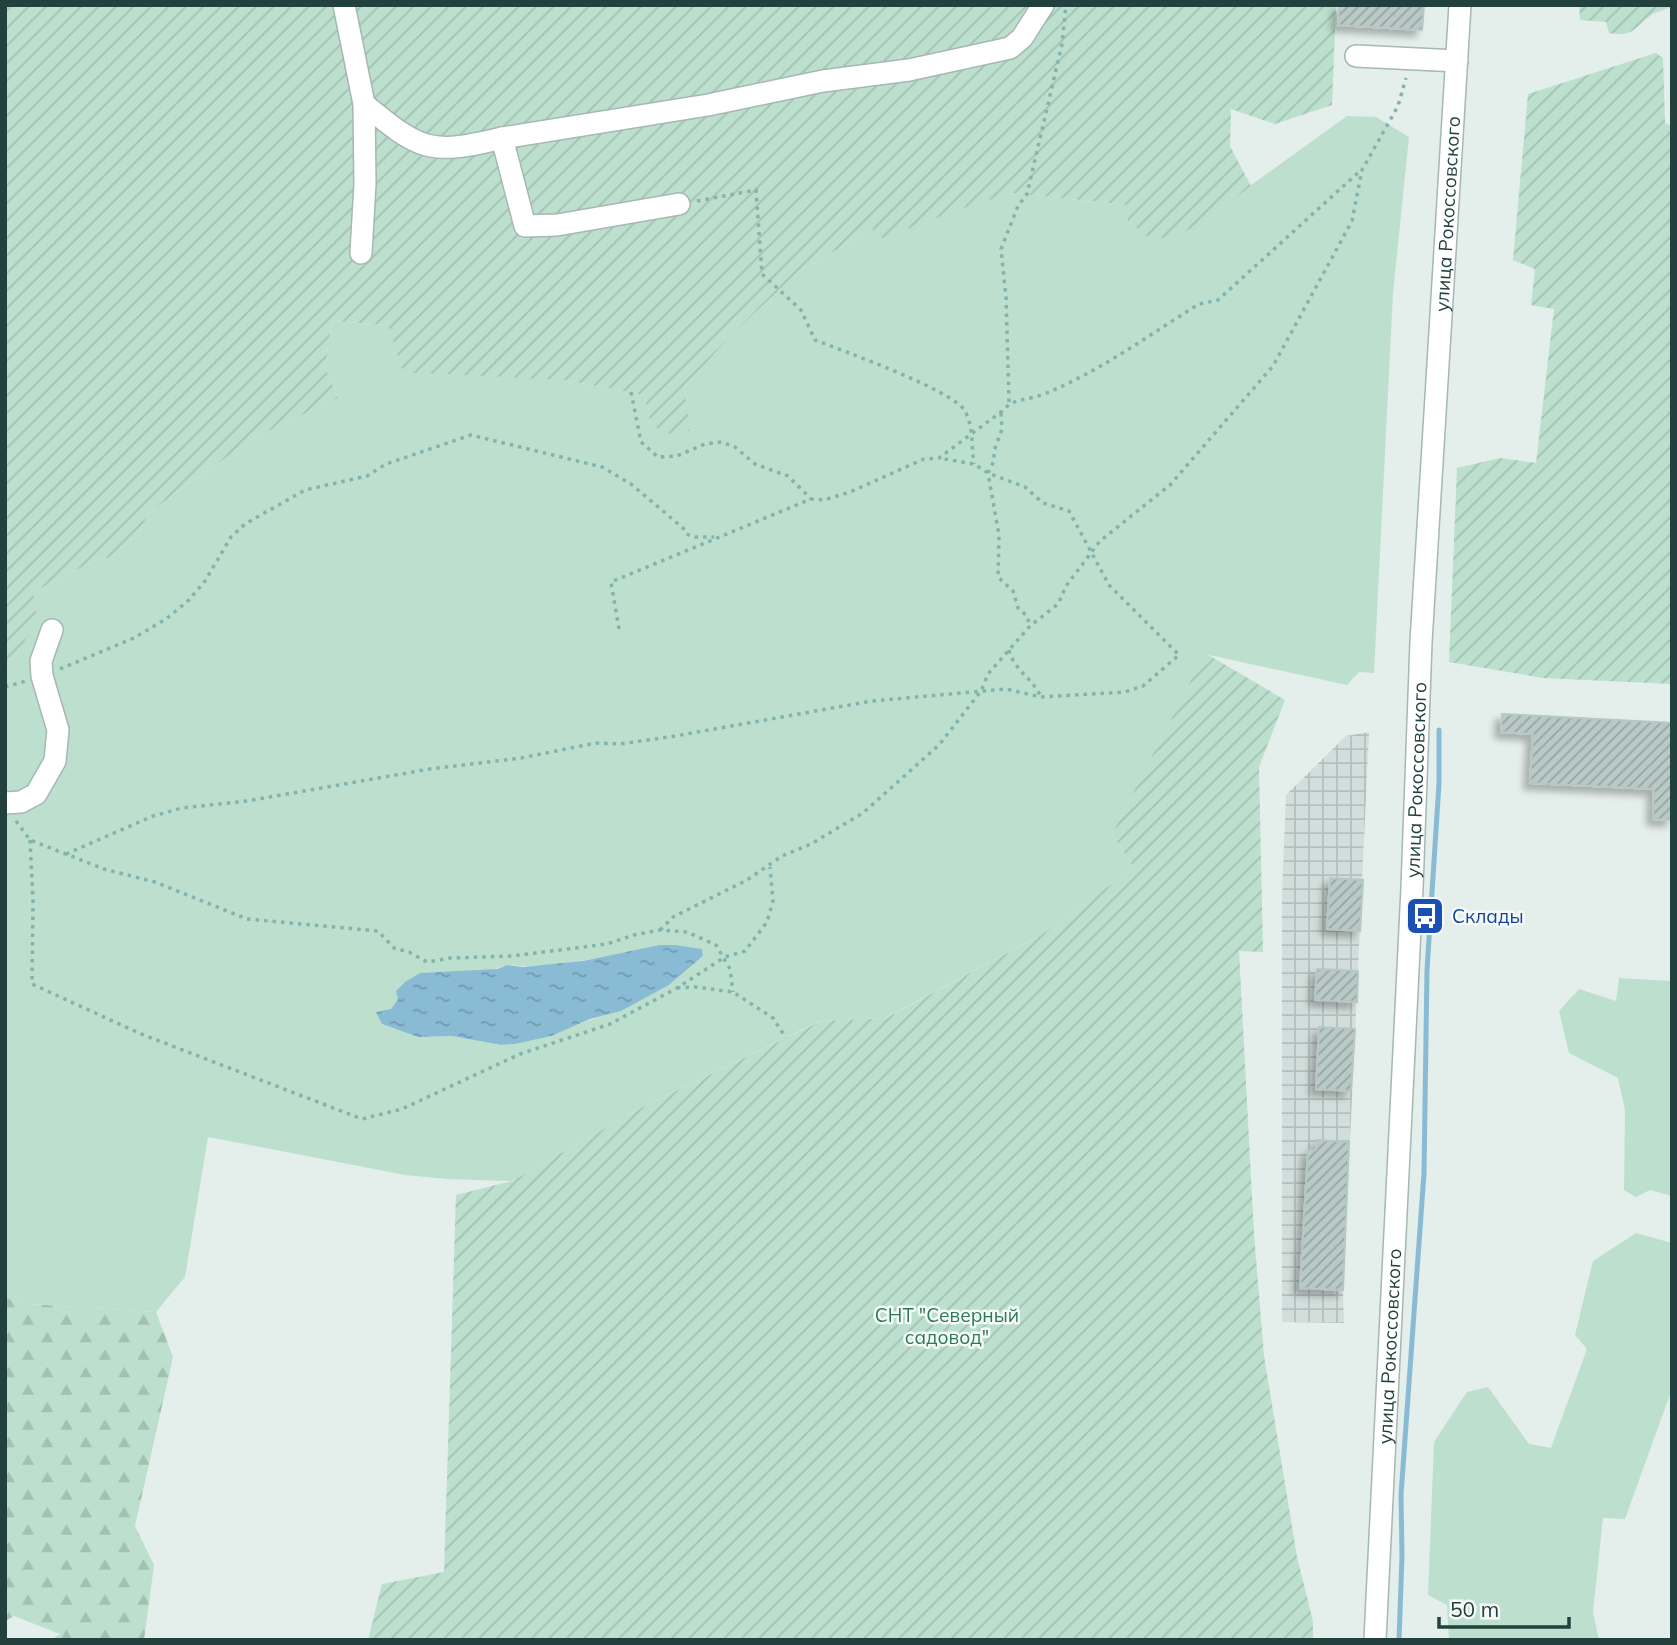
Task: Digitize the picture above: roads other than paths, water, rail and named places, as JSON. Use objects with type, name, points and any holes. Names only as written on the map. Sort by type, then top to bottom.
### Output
[{"type":"street","points":[[344,5],[363,104],[365,184],[360,253]]},
{"type":"street","points":[[363,104],[404,137],[428,146],[470,146],[502,138],[708,105],[823,81],[909,70],[1010,47],[1021,38],[1043,5]]},
{"type":"street","name":"улица Рокоссовского","points":[[1376,1640],[1422,628],[1460,5]]},
{"type":"street","points":[[1356,56],[1457,61]]},
{"type":"street","points":[[502,138],[525,226],[556,225],[679,204]]},
{"type":"street","points":[[9,810],[36,794],[55,761],[58,730],[42,676],[41,661],[52,630]]},
{"type":"water","points":[[659,945],[702,949],[703,956],[669,985],[621,1011],[590,1019],[551,1036],[501,1045],[452,1036],[418,1037],[382,1024],[376,1012],[391,1009],[398,999],[396,991],[420,973],[583,961]]},
{"type":"waterway","points":[[1399,1640],[1401,1495],[1424,1173],[1427,970],[1439,783],[1439,730]]},
{"type":"place","name":"Склады","points":[[1425,916]]},
{"type":"park label","name":"СНТ \"Северный садовод\"","points":[[947,1326]]}]
